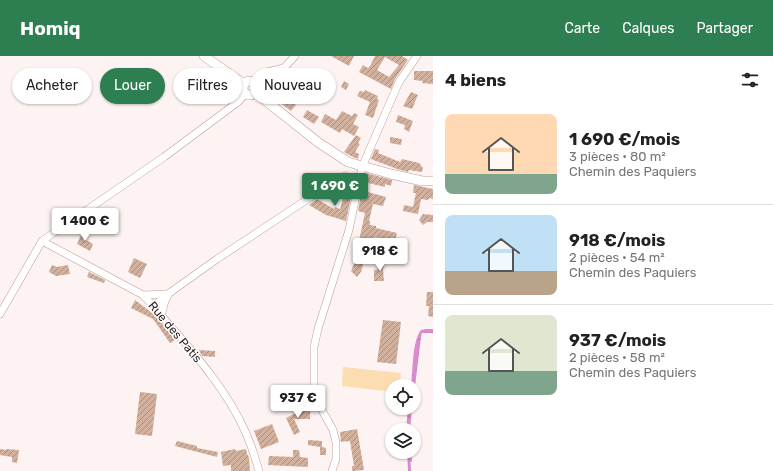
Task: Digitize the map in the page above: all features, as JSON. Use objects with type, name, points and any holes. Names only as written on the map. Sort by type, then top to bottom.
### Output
[{"type":"street","points":[[204,56],[244,84]]},
{"type":"street","points":[[284,68],[295,56]]},
{"type":"street","points":[[332,471],[336,459],[336,442],[334,430],[318,403],[314,391],[314,347],[318,329],[349,230],[362,167],[399,82],[417,56]]},
{"type":"street","points":[[244,84],[248,81],[250,83]]},
{"type":"street","points":[[244,84],[243,90],[245,94]]},
{"type":"street","points":[[245,94],[250,95]]},
{"type":"street","points":[[0,314],[42,241],[164,157],[238,102],[245,94]]},
{"type":"street","points":[[274,104],[319,143],[348,162],[362,167],[422,181],[433,181]]},
{"type":"street","points":[[345,176],[348,162]]},
{"type":"street","points":[[345,176],[348,180],[358,184]]},
{"type":"street","points":[[154,307],[169,293],[217,259],[335,180],[345,176]]},
{"type":"street","name":"Rue des Patis","points":[[42,241],[143,295],[195,354],[233,408],[245,430],[259,471]]},
{"type":"street","points":[[143,295],[163,295],[169,293]]},
{"type":"street","points":[[162,316],[165,301],[169,293]]},
{"type":"shaded area","points":[[343,367],[401,373],[401,379],[385,379],[385,391],[342,386]]},
{"type":"water","points":[[433,329],[433,333],[422,333],[416,379],[411,379],[414,349],[421,330]]},
{"type":"water","points":[[407,415],[411,415],[411,423],[407,423]]},
{"type":"water","points":[[407,459],[410,459],[411,471],[408,471]]},
{"type":"building","points":[[331,56],[354,56],[349,66]]},
{"type":"building","points":[[375,56],[402,56],[408,60],[395,79],[391,89],[359,72],[363,65],[368,68]],"holes":[[[385,57],[399,65],[389,77],[377,70]]]},
{"type":"building","points":[[414,71],[433,71],[433,84],[422,83],[423,81],[414,80]]},
{"type":"building","points":[[344,81],[349,84],[346,90],[341,87]]},
{"type":"building","points":[[365,90],[378,96],[377,99],[379,100],[373,118],[365,115],[370,102],[357,96],[360,91],[364,92]]},
{"type":"building","points":[[411,92],[418,95],[412,109],[403,106]]},
{"type":"building","points":[[282,104],[295,104],[296,105],[291,111]]},
{"type":"building","points":[[307,110],[319,117],[314,124],[303,117]]},
{"type":"building","points":[[342,111],[352,116],[354,113],[358,115],[353,124],[359,127],[354,136],[342,129],[340,133],[321,122],[325,114],[336,120]]},
{"type":"building","points":[[398,115],[413,121],[409,132],[404,129],[405,125],[396,122]]},
{"type":"building","points":[[356,135],[361,138],[358,143],[360,144],[355,152],[359,154],[358,159],[344,152]]},
{"type":"building","points":[[390,137],[402,139],[401,145],[390,143]]},
{"type":"building","points":[[375,149],[379,150],[378,153],[400,162],[402,159],[419,163],[423,168],[422,172],[409,170],[408,172],[371,159]]},
{"type":"building","points":[[366,173],[392,180],[391,186],[385,184],[385,187],[364,182]]},
{"type":"building","points":[[414,185],[433,189],[433,199],[421,199],[418,214],[403,211],[404,205],[413,207],[416,193],[413,193]]},
{"type":"building","points":[[349,189],[352,192],[346,221],[326,215],[309,205],[317,199],[334,209],[335,207],[340,209],[345,191],[348,192]]},
{"type":"building","points":[[364,191],[386,197],[383,206],[373,204],[369,221],[370,225],[397,233],[395,242],[375,237],[372,251],[363,249],[364,242],[359,241],[365,213],[358,211],[361,195],[363,195]]},
{"type":"building","points":[[423,214],[433,215],[433,222],[427,222],[423,225],[419,220]]},
{"type":"building","points":[[82,233],[88,236],[86,240],[93,244],[90,251],[77,244]]},
{"type":"building","points":[[134,258],[147,264],[140,278],[128,272]]},
{"type":"building","points":[[356,259],[364,261],[361,272],[357,277],[351,271]]},
{"type":"building","points":[[380,259],[385,261],[383,270],[384,281],[374,281],[374,270],[377,270]]},
{"type":"building","points":[[52,265],[57,267],[68,265],[70,274],[56,276],[49,272]]},
{"type":"building","points":[[89,272],[105,280],[104,283],[87,277]]},
{"type":"building","points":[[427,292],[433,292],[433,317],[428,316],[429,306],[426,306]]},
{"type":"building","points":[[135,300],[156,316],[175,340],[170,343],[153,319],[131,308]]},
{"type":"building","points":[[383,320],[401,322],[396,364],[377,362]]},
{"type":"building","points":[[199,350],[215,351],[215,357],[202,356]]},
{"type":"building","points":[[140,392],[157,394],[152,436],[135,434]]},
{"type":"building","points":[[298,409],[310,410],[310,419],[294,419],[300,432],[294,435],[286,418],[298,412]]},
{"type":"building","points":[[272,424],[279,442],[261,449],[254,431]]},
{"type":"building","points":[[357,429],[364,470],[352,471],[352,466],[354,466],[350,441],[341,442],[340,432]]},
{"type":"building","points":[[308,440],[322,441],[322,447],[326,448],[326,455],[320,455],[320,447],[308,445]]},
{"type":"building","points":[[177,441],[197,446],[197,448],[218,452],[217,457],[175,446]]},
{"type":"building","points":[[0,449],[19,450],[17,463],[12,462],[12,457],[0,455]]},
{"type":"building","points":[[235,449],[236,451],[246,449],[246,454],[249,458],[250,471],[231,471],[231,465],[223,466],[221,452]]},
{"type":"building","points":[[293,450],[299,450],[300,457],[308,458],[308,467],[268,465],[269,456],[293,457]]}]
